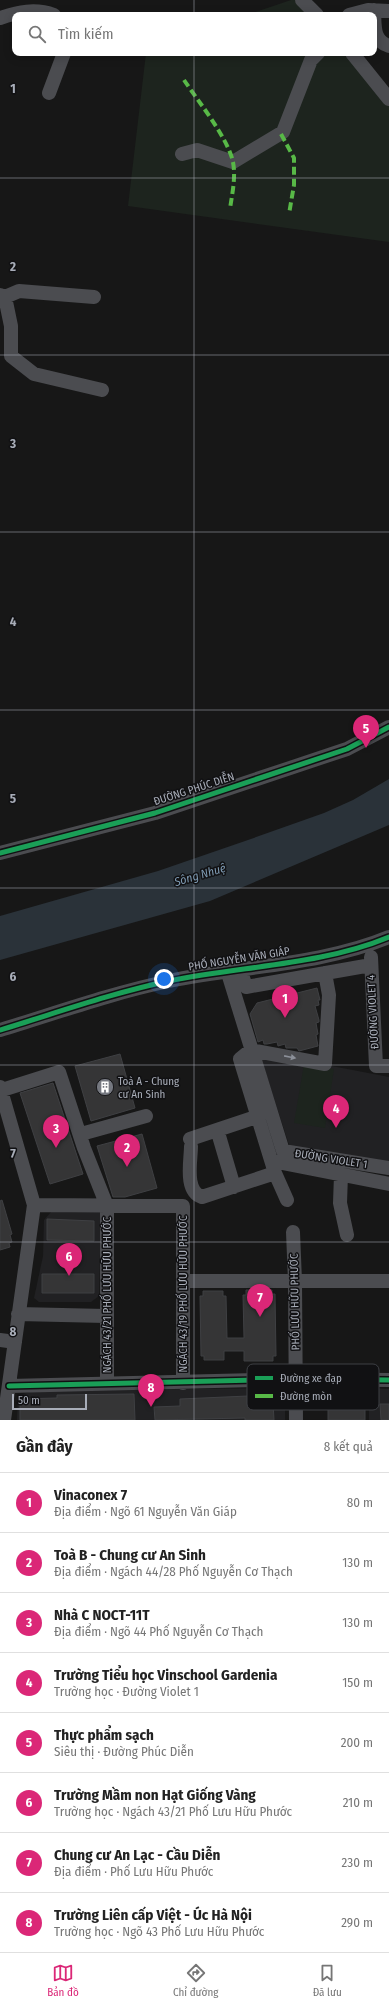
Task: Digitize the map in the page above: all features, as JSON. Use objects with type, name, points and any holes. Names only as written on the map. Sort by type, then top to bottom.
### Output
[{"type":"street","points":[[302,0],[314,12]]},
{"type":"street","points":[[364,12],[374,10],[389,11]]},
{"type":"street","points":[[20,12],[46,12]]},
{"type":"street","points":[[0,18],[12,14]]},
{"type":"street","points":[[377,38],[382,43],[389,46]]},
{"type":"street","points":[[49,93],[63,56]]},
{"type":"street","points":[[182,154],[197,150],[233,162],[283,132],[311,60],[315,56]]},
{"type":"street","points":[[355,56],[386,91]]},
{"type":"street","points":[[94,296],[19,291],[2,296],[11,326],[11,356],[34,374],[102,390]]},
{"type":"street","name":"ĐƯỜNG PHÚC DIỄN","points":[[0,853],[155,813],[347,749],[389,727]]},
{"type":"street","name":"PHỐ NGUYỄN VĂN GIÁP","points":[[0,1030],[129,990],[234,969],[332,955],[370,945],[389,937]]},
{"type":"street","name":"ĐƯỜNG VIOLET 4","points":[[370,945],[376,1066],[389,1066]]},
{"type":"street","points":[[240,990],[371,965]]},
{"type":"street","points":[[234,969],[240,990],[251,1050]]},
{"type":"street","points":[[251,1050],[325,1064],[329,995],[325,973]]},
{"type":"street","points":[[251,1050],[240,1059],[274,1167],[287,1200]]},
{"type":"street","name":"ĐƯỜNG VIOLET 1","points":[[251,1050],[282,1151],[389,1168]]},
{"type":"street","points":[[4,1420],[34,1205],[1,1088],[59,1072],[107,1206],[34,1205]]},
{"type":"street","points":[[81,1134],[146,1116]]},
{"type":"street","points":[[259,1116],[190,1143],[190,1181],[198,1195],[202,1197],[234,1187],[274,1167],[341,1175],[389,1184]]},
{"type":"street","points":[[219,1136],[234,1187]]},
{"type":"street","points":[[341,1175],[340,1203],[347,1235]]},
{"type":"street","name":"NGÁCH 43/19 PHỐ LƯU HỮU PHƯỚC","points":[[107,1206],[183,1206],[183,1383]]},
{"type":"street","name":"NGÁCH 43/21 PHỐ LƯU HỮU PHƯỚC","points":[[107,1206],[107,1384]]},
{"type":"street","name":"PHỐ LƯU HỮU PHƯỚC","points":[[293,1232],[296,1364]]},
{"type":"street","points":[[184,1281],[389,1282]]},
{"type":"street","points":[[18,1314],[106,1316]]},
{"type":"street","points":[[0,1340],[15,1342]]},
{"type":"street","points":[[379,1380],[389,1380]]},
{"type":"street","points":[[9,1386],[247,1381]]},
{"type":"shaded area","points":[[291,0],[302,0],[314,12],[256,12]]},
{"type":"shaded area","points":[[146,56],[354,56],[389,98],[389,242],[128,206]]},
{"type":"shaded area","points":[[259,1052],[389,1077],[389,1164],[290,1148]]},
{"type":"shaded area","points":[[304,1064],[334,1069],[325,1128],[294,1123]]},
{"type":"shaded area","points":[[51,1212],[101,1212],[99,1296],[91,1302],[39,1302],[34,1298],[43,1256],[44,1220]]},
{"type":"shaded area","points":[[247,1388],[247,1410],[285,1410],[285,1420],[17,1420],[18,1395],[35,1391]]},
{"type":"shaded area","points":[[379,1388],[389,1389],[389,1420],[369,1420],[369,1410],[379,1410]]},
{"type":"water","name":"Sông Nhuệ","points":[[389,779],[389,825],[210,901],[0,960],[0,916],[158,871],[248,840],[324,813],[353,800]]},
{"type":"building","points":[[317,988],[320,1000],[318,1000],[319,1005],[315,1006],[319,1020],[319,1022],[316,1023],[318,1046],[299,1051],[297,1048],[286,1048],[285,1044],[278,1046],[277,1042],[264,1044],[263,1040],[258,1042],[250,1014],[257,1003]]},
{"type":"building","name":"Toà A - Chung cư An Sinh","points":[[120,1054],[135,1108],[91,1121],[75,1066]]},
{"type":"building","points":[[53,1083],[83,1174],[50,1184],[20,1093]]},
{"type":"building","points":[[142,1134],[157,1188],[125,1197],[113,1197],[97,1146]]},
{"type":"building","points":[[2,1200],[12,1234],[10,1235],[12,1242],[9,1243],[10,1247],[0,1250],[0,1201]]},
{"type":"building","points":[[47,1219],[94,1221],[94,1241],[47,1240]]},
{"type":"building","points":[[42,1274],[94,1274],[94,1293],[42,1293]]},
{"type":"building","points":[[246,1290],[272,1290],[272,1294],[275,1294],[276,1356],[273,1356],[273,1361],[244,1361],[244,1351],[224,1351],[224,1360],[204,1360],[204,1356],[201,1356],[200,1296],[203,1296],[203,1291],[223,1291],[223,1296],[226,1296],[227,1338],[244,1338],[243,1295],[246,1295]]},
{"type":"building","points":[[134,1394],[135,1420],[20,1420],[20,1399],[57,1398],[57,1395]]},
{"type":"building","points":[[247,1396],[247,1410],[273,1410],[274,1420],[245,1420],[245,1418],[155,1420],[154,1407],[180,1406],[180,1399]]},
{"type":"building","points":[[380,1404],[389,1404],[389,1420],[381,1420]]},
{"type":"building","points":[[328,1410],[365,1410],[365,1420],[328,1420]]},
{"type":"marked path","points":[[184,80],[219,131],[230,152],[234,174],[230,209]]},
{"type":"marked path","points":[[281,134],[294,158],[294,185],[289,214]]},
{"type":"cycle path","points":[[0,853],[155,813],[347,749],[389,727]]},
{"type":"cycle path","points":[[0,1030],[105,997],[148,986],[196,976],[281,964],[336,954],[389,937]]},
{"type":"cycle path","points":[[9,1386],[247,1380]]},
{"type":"cycle path","points":[[379,1380],[389,1380]]},
{"type":"place","name":"Thực phẩm sạch","points":[[366,748]]},
{"type":"place","name":"Vinaconex 7","points":[[285,1018]]},
{"type":"place","name":"Toà A - Chung cư An Sinh","points":[[105,1087]]},
{"type":"place","name":"Trường Tiểu học Vinschool Gardenia","points":[[336,1128]]},
{"type":"place","name":"Nhà C NOCT-11T","points":[[56,1148]]},
{"type":"place","name":"Toà B - Chung cư An Sinh","points":[[127,1167]]},
{"type":"place","name":"Trường Mầm non Hạt Giống Vàng","points":[[69,1276]]},
{"type":"place","name":"Chung cư An Lạc - Cầu Diễn","points":[[260,1317]]},
{"type":"place","name":"Trường Liên cấp Việt - Úc Hà Nội","points":[[151,1407]]}]
